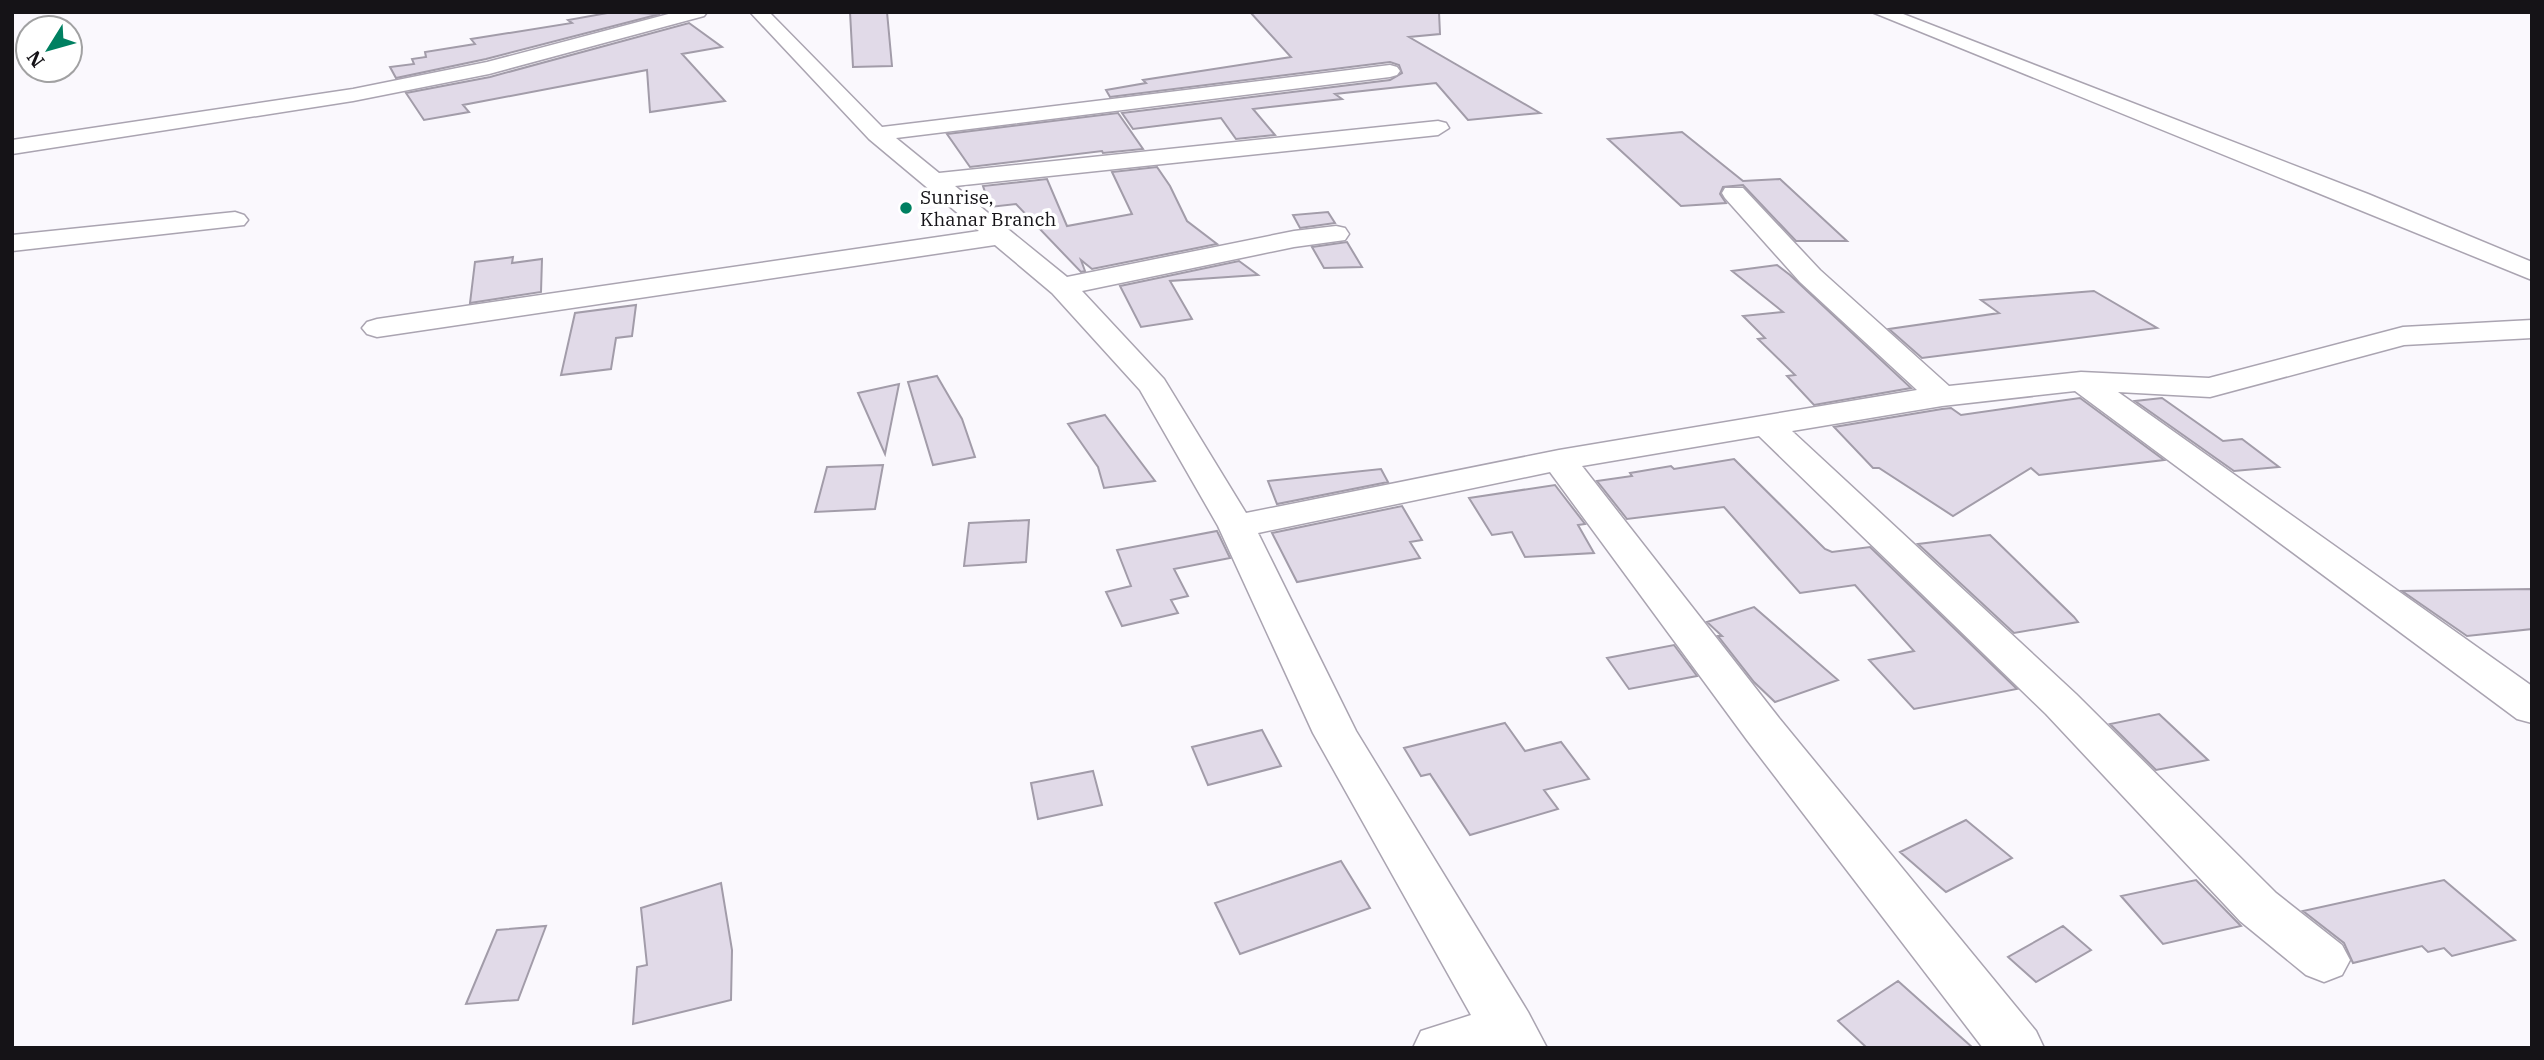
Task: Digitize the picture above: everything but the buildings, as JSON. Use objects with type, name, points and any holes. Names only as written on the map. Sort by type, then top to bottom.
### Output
[{"type":"street","points":[[12,147],[366,93],[489,68],[698,12]]},
{"type":"street","points":[[759,12],[877,134],[1062,287],[1153,386],[1236,526],[1335,733],[1514,1038],[1441,1048]]},
{"type":"street","points":[[1881,12],[2359,199],[2532,272]]},
{"type":"street","points":[[877,134],[1390,71]]},
{"type":"street","points":[[937,181],[1438,128]]},
{"type":"street","points":[[1734,193],[1810,276],[1942,396]]},
{"type":"street","points":[[12,243],[124,229],[235,220]]},
{"type":"street","points":[[1062,287],[1294,239],[1336,234]]},
{"type":"street","points":[[377,328],[1002,236]]},
{"type":"street","points":[[1236,526],[1559,460],[1942,396],[2081,381],[2210,388],[2403,336],[2532,329]]},
{"type":"street","points":[[2081,381],[2532,708]]},
{"type":"street","points":[[1766,425],[2061,704],[2258,907],[2324,960]]},
{"type":"street","points":[[1559,460],[1763,729],[2016,1048]]},
{"type":"place","name":"Sunrise, Khanar Branch","points":[[906,208]]}]
